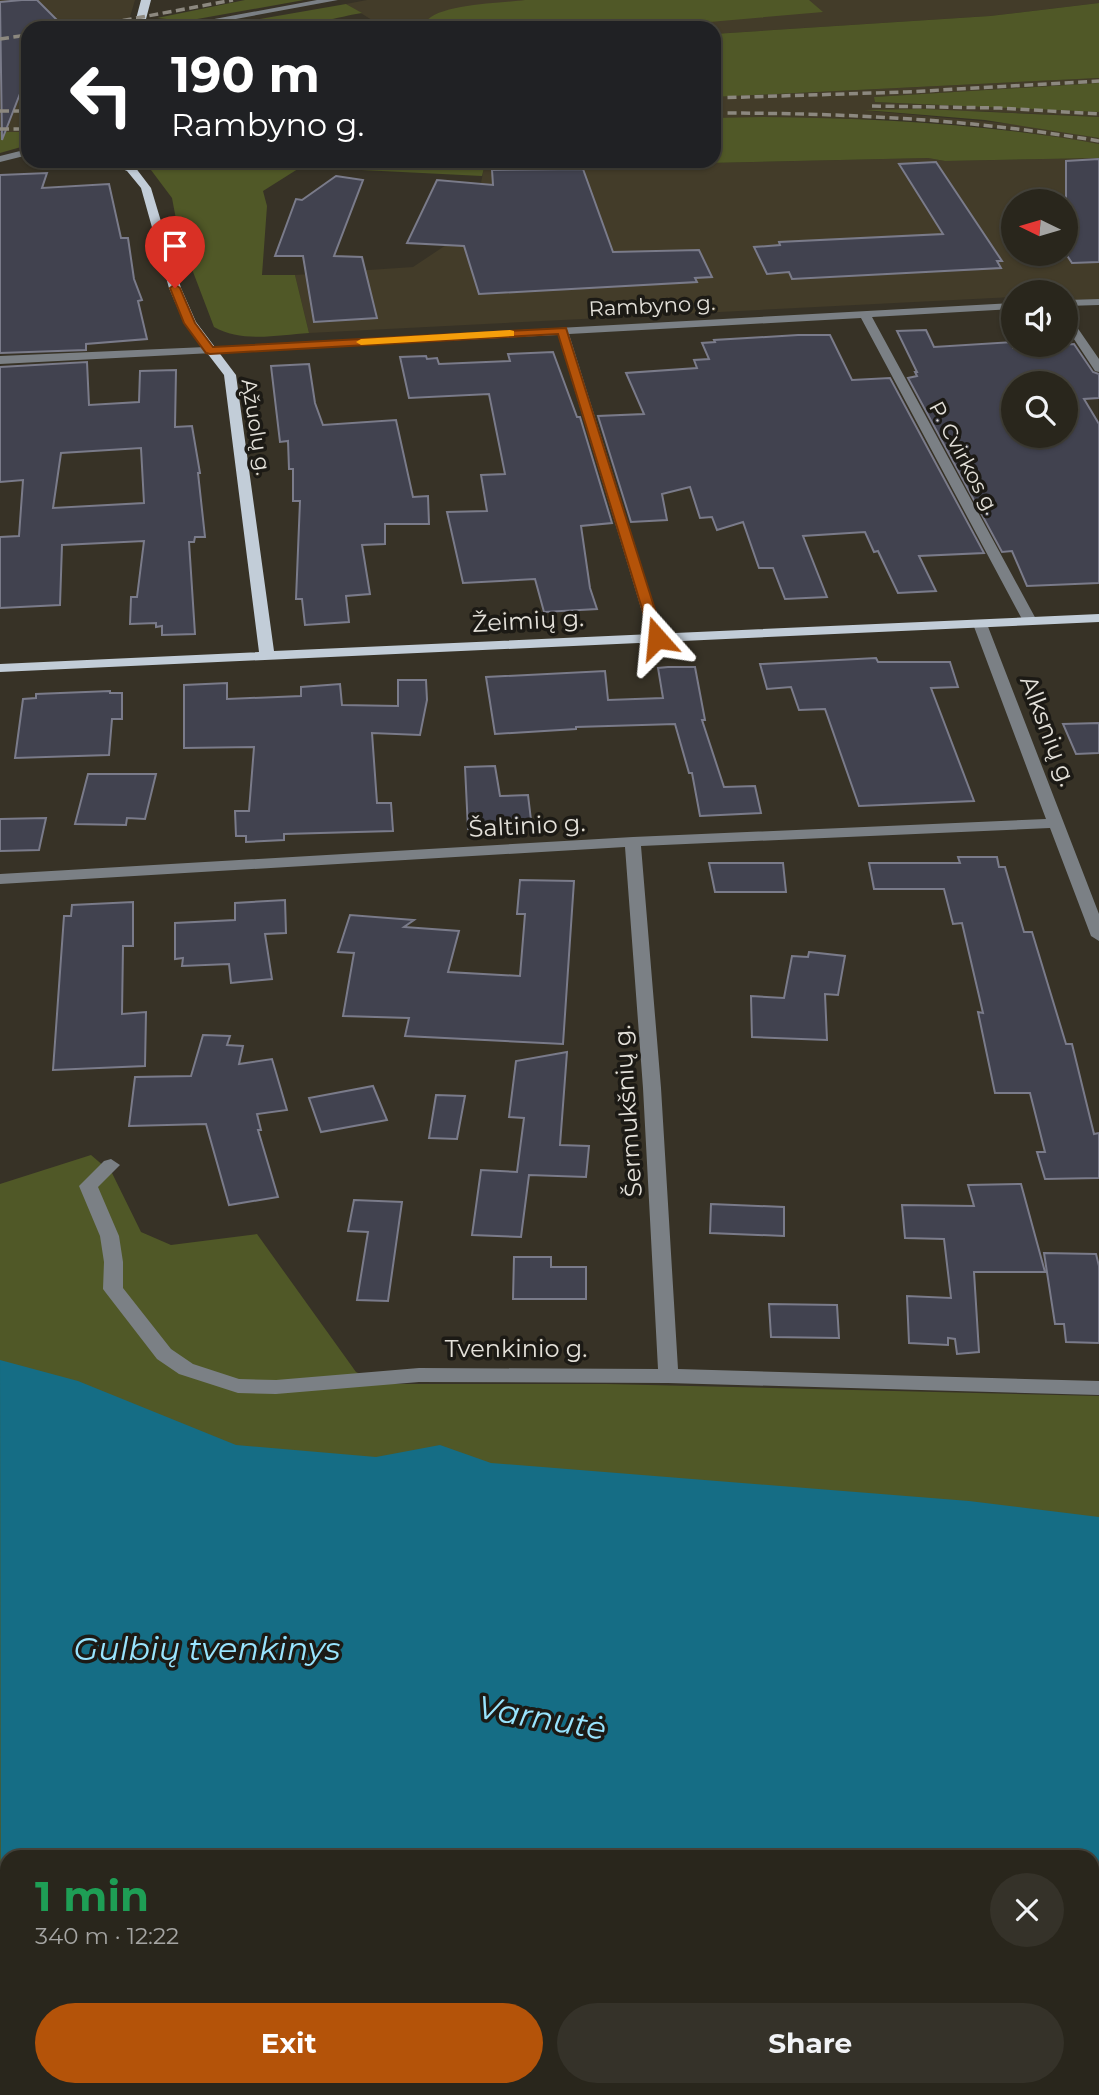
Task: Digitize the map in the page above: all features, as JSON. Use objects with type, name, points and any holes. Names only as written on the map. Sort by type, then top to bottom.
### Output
[{"type":"main road","points":[[142,21],[146,0]]},
{"type":"main road","name":"Ąžuolų g.","points":[[128,168],[146,188],[175,288],[190,323],[230,375],[267,655]]},
{"type":"main road","name":"Žeimių g.","points":[[0,668],[1099,618]]},
{"type":"street","points":[[212,21],[333,0]]},
{"type":"street","points":[[0,159],[21,154]]},
{"type":"street","points":[[0,159],[21,160]]},
{"type":"street","points":[[1078,303],[1099,302]]},
{"type":"street","name":"Rambyno g.","points":[[0,359],[210,351],[1001,307]]},
{"type":"street","name":"P. Cvirkos g.","points":[[864,313],[1030,621]]},
{"type":"street","points":[[562,330],[657,638]]},
{"type":"street","points":[[1078,337],[1099,368]]},
{"type":"street","name":"Alksnių g.","points":[[980,624],[1099,936]]},
{"type":"street","name":"Šaltinio g.","points":[[0,879],[633,842],[1057,823]]},
{"type":"street","name":"Šermukšnių g.","points":[[633,842],[652,1088],[668,1376]]},
{"type":"street","name":"Tvenkinio g.","points":[[111,1165],[88,1186],[102,1209],[116,1266],[113,1289],[164,1354],[186,1369],[212,1380],[239,1386],[276,1387],[419,1375],[668,1376],[1099,1388]]},
{"type":"shaded area","points":[[0,0],[135,0],[127,21],[21,21],[21,132],[0,132]]},
{"type":"shaded area","points":[[367,0],[1099,0],[1099,3],[990,16],[721,34],[721,21],[374,21],[346,4]]},
{"type":"shaded area","points":[[1099,78],[1099,83],[875,97],[875,102],[1099,112],[1099,117],[981,111],[872,111],[1034,126],[1099,138],[1099,144],[998,128],[892,119],[721,118],[721,97]]},
{"type":"shaded area","points":[[928,158],[945,161],[1099,158],[1099,299],[1078,300],[1078,280],[1001,280],[1001,298],[309,333],[295,275],[413,267],[446,245],[480,188],[484,168],[721,168],[721,163]]},
{"type":"green space","points":[[245,0],[304,0],[186,21],[157,18]]},
{"type":"green space","points":[[525,0],[809,0],[823,12],[721,21],[427,21],[443,11]]},
{"type":"green space","points":[[1099,3],[1099,78],[721,97],[721,34],[990,16]]},
{"type":"green space","points":[[346,4],[362,13],[324,21],[249,21]]},
{"type":"green space","points":[[1099,83],[1099,112],[875,102],[874,97]]},
{"type":"green space","points":[[924,109],[1099,117],[1099,138],[985,120],[864,110]]},
{"type":"green space","points":[[721,118],[847,119],[1015,131],[1099,144],[1099,158],[945,161],[928,158],[721,163]]},
{"type":"green space","points":[[0,132],[21,132],[21,147],[0,153]]},
{"type":"green space","points":[[150,168],[299,168],[263,191],[267,206],[262,275],[295,275],[309,333],[260,337],[236,335],[214,327],[179,235],[172,198]]},
{"type":"green space","points":[[321,168],[484,168],[482,176]]},
{"type":"green space","name":"Gulbių tvenkinys","points":[[91,1155],[112,1173],[141,1232],[171,1245],[257,1234],[356,1372],[381,1384],[607,1384],[1099,1396],[1099,1850],[0,1850],[0,1184]]},
{"type":"water","name":"Gulbių tvenkinys","points":[[0,1360],[78,1381],[236,1445],[376,1457],[440,1445],[491,1463],[969,1501],[1099,1517],[1099,1850],[1,1850]]},
{"type":"building","points":[[37,0],[58,21],[21,21],[21,91],[2,140],[0,2]]},
{"type":"building","points":[[1099,159],[1099,262],[1078,263],[1078,189],[1066,189],[1066,161]]},
{"type":"building","points":[[936,162],[1001,260],[997,261],[1001,268],[792,279],[789,272],[767,274],[754,247],[780,245],[779,242],[943,234],[899,164]]},
{"type":"building","points":[[583,169],[613,252],[699,250],[712,277],[695,278],[697,282],[479,294],[464,246],[407,243],[437,180],[493,185],[492,170]]},
{"type":"building","points":[[47,173],[42,188],[109,184],[121,238],[128,238],[134,279],[142,300],[138,301],[147,339],[86,344],[86,350],[0,353],[0,175]]},
{"type":"building","points":[[336,176],[363,180],[334,256],[362,257],[377,318],[314,322],[303,256],[275,256],[296,199],[302,200]]},
{"type":"building","points":[[926,330],[934,347],[1001,343],[1001,357],[1078,357],[1078,350],[1093,372],[1099,374],[1099,398],[1084,399],[1099,424],[1099,583],[1027,586],[1012,551],[1002,552],[908,378],[917,376],[897,331]]},
{"type":"building","points":[[830,335],[852,380],[890,378],[984,553],[919,556],[936,591],[898,593],[878,551],[874,552],[865,532],[803,536],[827,597],[785,599],[773,568],[759,568],[743,522],[717,530],[712,517],[700,518],[690,487],[662,494],[667,520],[631,522],[598,416],[644,414],[626,373],[697,368],[694,360],[709,359],[702,343],[715,342],[714,340]]},
{"type":"building","points":[[553,352],[577,417],[580,417],[612,523],[581,526],[590,588],[597,609],[544,612],[535,579],[463,583],[447,512],[487,511],[481,475],[505,474],[489,394],[409,398],[400,357],[426,356],[427,359],[437,358],[439,364],[510,361],[508,354]]},
{"type":"building","points":[[87,362],[89,405],[139,402],[140,371],[176,370],[175,427],[192,426],[200,473],[205,537],[195,537],[194,542],[189,542],[195,634],[162,635],[162,626],[156,627],[156,623],[130,624],[131,597],[137,597],[144,541],[62,545],[60,605],[0,608],[0,537],[19,536],[23,480],[0,482],[0,367]],"holes":[[[141,448],[144,503],[53,508],[61,453]]]},
{"type":"building","points":[[309,364],[315,403],[323,425],[396,420],[413,497],[428,496],[429,524],[385,524],[385,544],[362,545],[370,594],[346,596],[349,622],[305,625],[302,599],[296,599],[300,501],[293,501],[293,469],[289,469],[288,441],[280,442],[271,366]]},
{"type":"building","points":[[876,658],[878,662],[950,662],[958,687],[931,688],[974,801],[859,806],[825,709],[799,710],[791,687],[767,689],[760,664]]},
{"type":"building","points":[[695,667],[705,720],[702,720],[724,787],[755,786],[761,813],[700,816],[692,773],[689,773],[675,724],[576,727],[495,734],[486,677],[605,671],[608,700],[663,698],[658,668]]},
{"type":"building","points":[[398,680],[426,680],[427,700],[420,735],[372,733],[377,803],[391,803],[393,831],[284,834],[284,840],[246,842],[246,836],[236,836],[235,811],[249,811],[254,747],[184,748],[184,685],[227,683],[227,699],[301,696],[301,687],[340,684],[342,705],[398,706]]},
{"type":"building","points":[[110,691],[122,693],[122,719],[112,719],[109,755],[15,758],[23,699],[36,698],[36,694]]},
{"type":"building","points":[[1099,723],[1099,753],[1076,754],[1063,724]]},
{"type":"building","points":[[495,766],[500,796],[528,795],[531,820],[509,821],[510,827],[468,829],[465,767]]},
{"type":"building","points":[[88,774],[156,774],[145,819],[127,818],[126,825],[75,824]]},
{"type":"building","points":[[46,818],[39,850],[0,851],[0,819]]},
{"type":"building","points":[[958,857],[997,857],[999,867],[1005,867],[1024,932],[1032,932],[1066,1044],[1072,1044],[1094,1134],[1099,1133],[1099,1178],[1045,1179],[1037,1152],[1045,1152],[1030,1093],[995,1093],[978,1012],[983,1013],[962,923],[953,924],[944,889],[874,889],[869,863],[960,863]]},
{"type":"building","points":[[709,863],[783,863],[786,892],[715,892]]},
{"type":"building","points":[[520,880],[574,881],[563,1044],[405,1036],[409,1018],[343,1016],[354,953],[338,952],[350,915],[414,920],[404,927],[459,931],[448,972],[520,976],[525,914],[517,914]]},
{"type":"building","points":[[285,900],[286,933],[265,934],[272,979],[231,983],[229,964],[182,966],[183,958],[175,959],[175,923],[235,920],[235,903]]},
{"type":"building","points":[[133,902],[133,946],[123,946],[122,1014],[146,1012],[145,1066],[53,1070],[64,916],[71,916],[72,905]]},
{"type":"building","points":[[809,952],[845,956],[838,995],[825,994],[827,1040],[752,1037],[751,996],[784,998],[792,956],[808,957]]},
{"type":"building","points":[[203,1035],[230,1036],[227,1045],[243,1046],[239,1064],[272,1059],[287,1110],[257,1114],[261,1130],[258,1130],[278,1197],[229,1205],[206,1124],[129,1126],[135,1077],[191,1076]]},
{"type":"building","points":[[567,1052],[560,1145],[589,1146],[586,1177],[529,1175],[521,1237],[472,1235],[481,1170],[517,1172],[524,1118],[509,1117],[516,1061]]},
{"type":"building","points":[[373,1086],[387,1120],[321,1132],[309,1098]]},
{"type":"building","points":[[436,1095],[465,1096],[457,1139],[429,1138]]},
{"type":"building","points":[[1021,1184],[1045,1272],[974,1272],[979,1352],[957,1354],[955,1339],[948,1338],[948,1345],[909,1343],[907,1296],[951,1298],[944,1239],[905,1238],[902,1205],[974,1206],[968,1185]]},
{"type":"building","points":[[354,1200],[402,1202],[388,1301],[357,1300],[368,1232],[348,1231]]},
{"type":"building","points":[[711,1204],[784,1207],[784,1236],[710,1233]]},
{"type":"building","points":[[1044,1253],[1096,1254],[1099,1266],[1099,1343],[1066,1342],[1064,1324],[1055,1324]]},
{"type":"building","points":[[514,1257],[551,1257],[551,1267],[586,1267],[586,1299],[513,1299]]},
{"type":"building","points":[[769,1304],[837,1305],[839,1338],[771,1337]]},
{"type":"railway","points":[[120,21],[233,0]]},
{"type":"railway","points":[[0,39],[21,36]]},
{"type":"railway","points":[[721,98],[906,92],[1099,81]]},
{"type":"railway","points":[[872,106],[1000,108],[1099,114]]},
{"type":"railway","points":[[0,111],[21,111]]},
{"type":"railway","points":[[721,113],[811,114],[955,122],[1099,141]]},
{"type":"railway","points":[[0,129],[21,129]]},
{"type":"slow traffic","points":[[361,342],[510,333]]},
{"type":"route","points":[[175,288],[190,323],[210,351],[562,330],[657,638]]},
{"type":"water label","name":"Varnutė","points":[[542,1718]]}]
